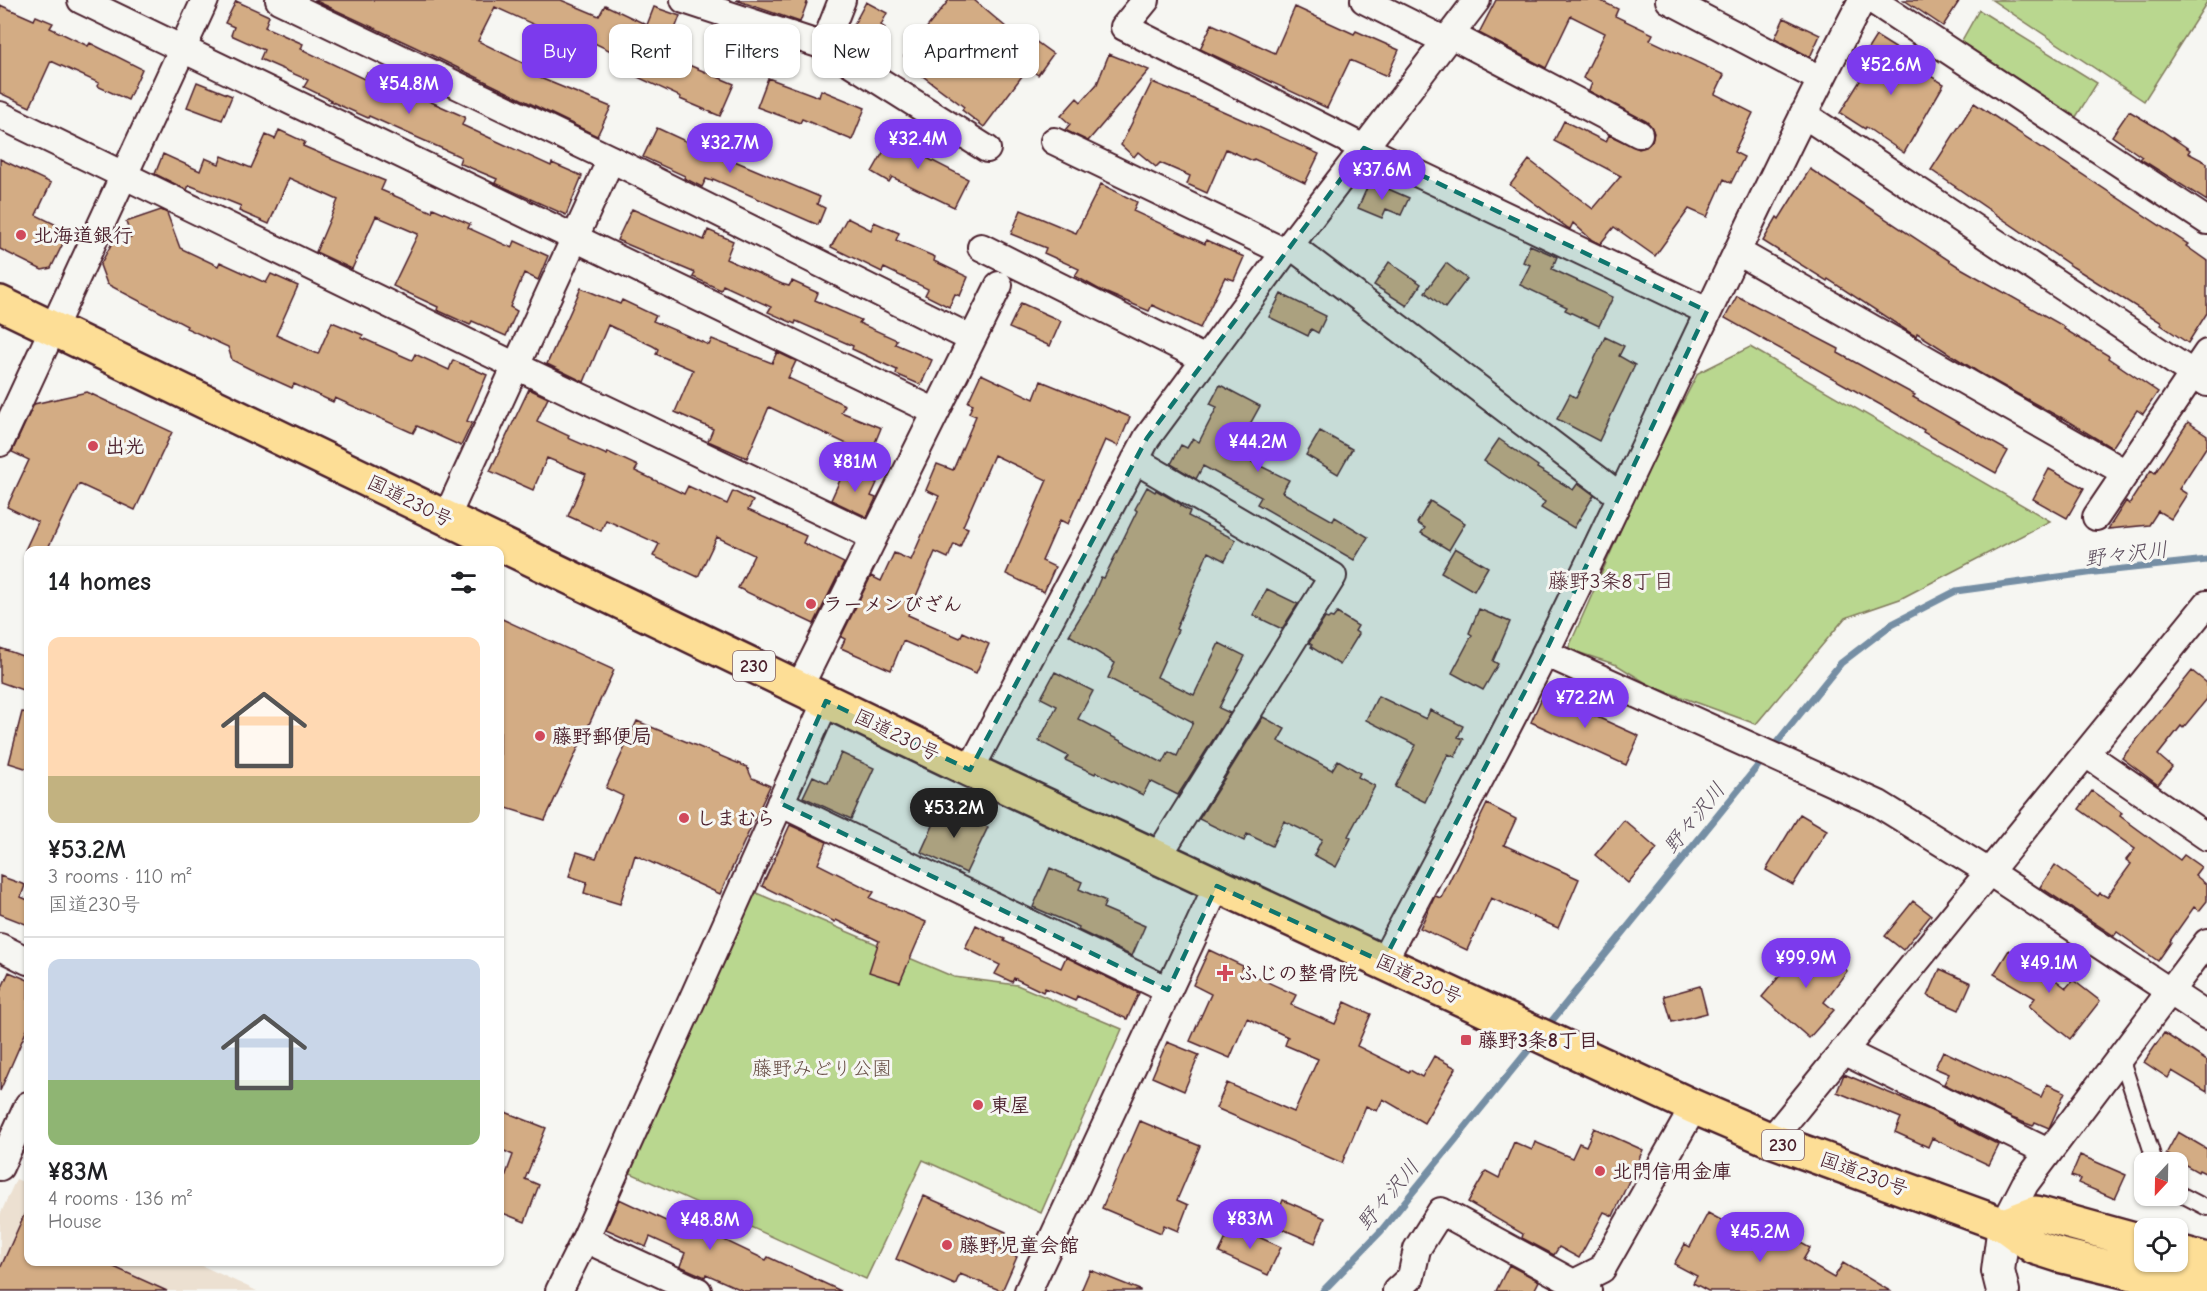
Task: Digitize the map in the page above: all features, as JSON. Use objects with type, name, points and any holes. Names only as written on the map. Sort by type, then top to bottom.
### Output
[{"type":"highway","name":"国道230号","points":[[0,303],[970,770],[1694,1107],[1771,1140],[2004,1225],[2034,1247],[2206,1291]]},
{"type":"highway","points":[[2004,1225],[2036,1213],[2134,1240]]},
{"type":"highway","points":[[2188,1255],[2207,1260]]},
{"type":"street","points":[[81,0],[936,412]]},
{"type":"street","points":[[0,443],[205,0]]},
{"type":"street","points":[[279,0],[611,159],[972,339]]},
{"type":"street","points":[[684,0],[812,42]]},
{"type":"street","points":[[833,24],[842,0]]},
{"type":"street","points":[[1146,0],[1124,27],[1364,148],[1707,311]]},
{"type":"street","points":[[1364,0],[1448,38],[1639,134]]},
{"type":"street","points":[[970,770],[1147,438],[1287,248],[1477,0]]},
{"type":"street","points":[[1669,0],[1820,79]]},
{"type":"street","points":[[1383,962],[1545,652],[1707,311],[1738,252],[1820,79],[1862,0]]},
{"type":"street","points":[[1872,0],[2207,221]]},
{"type":"street","points":[[875,78],[987,149]]},
{"type":"street","points":[[1803,114],[2202,370],[2096,517]]},
{"type":"street","points":[[0,115],[874,537]]},
{"type":"street","points":[[1054,141],[1287,248],[1620,496]]},
{"type":"street","points":[[446,518],[611,159]]},
{"type":"street","points":[[981,247],[1205,359]]},
{"type":"street","points":[[1738,252],[2126,473]]},
{"type":"street","points":[[559,1291],[585,1239],[780,803],[812,694],[874,537],[999,285]]},
{"type":"street","points":[[1135,460],[1333,576],[1157,858]]},
{"type":"street","points":[[1771,1140],[2207,604]]},
{"type":"street","points":[[1545,652],[1879,804],[1989,872],[2207,1016]]},
{"type":"street","points":[[2086,754],[2207,837]]},
{"type":"street","points":[[780,803],[1168,990]]},
{"type":"street","points":[[1028,1291],[1217,886]]},
{"type":"street","points":[[2003,1291],[1998,1271],[2004,1225],[2025,1184],[2207,942]]},
{"type":"street","points":[[0,947],[24,959]]},
{"type":"street","points":[[1844,1051],[2048,1152]]},
{"type":"street","points":[[1396,1291],[1411,1277],[1417,1249],[1441,1211],[1578,1288],[1602,1269],[1694,1107]]},
{"type":"street","points":[[0,1167],[24,1115]]},
{"type":"street","points":[[585,1239],[698,1291]]},
{"type":"lane","points":[[2121,1057],[2152,1152]]},
{"type":"lane","points":[[2188,1198],[2207,1208]]},
{"type":"highlighted area","points":[[1364,148],[1707,311],[1545,653],[1383,962],[1217,886],[1168,990],[780,803],[826,701],[970,770],[1147,438]]},
{"type":"shaded area","points":[[16,1179],[24,1182],[24,1266],[203,1266],[257,1291],[0,1291],[0,1215]]},
{"type":"green space","points":[[1992,0],[2207,0],[2207,2],[2144,101]]},
{"type":"green space","points":[[1979,10],[2097,83],[2076,117],[1961,42]]},
{"type":"green space","points":[[1750,347],[2050,521],[1900,599],[1845,618],[1756,724],[1651,686],[1617,665],[1568,649],[1644,477],[1698,373]]},
{"type":"green space","name":"藤野みどり公園","points":[[754,892],[954,977],[1017,985],[1122,1029],[1041,1213],[923,1160],[866,1279],[626,1171]]},
{"type":"building","points":[[314,0],[561,0],[599,16],[605,5],[645,24],[609,24],[609,50],[597,44],[597,24],[532,24],[495,7],[478,41],[522,63],[522,78],[540,78],[611,107],[597,136]]},
{"type":"building","points":[[736,0],[808,0],[800,22]]},
{"type":"building","points":[[949,0],[974,0],[1002,24],[930,24]]},
{"type":"building","points":[[1496,0],[1599,0],[1618,9],[1615,16],[1653,34],[1650,40],[1724,75],[1715,94],[1753,113],[1734,152],[1744,157],[1731,183],[1724,179],[1707,217],[1689,209],[1655,256],[1614,227],[1600,244],[1573,223],[1570,229],[1568,228],[1510,185],[1529,160],[1593,209],[1621,176],[1554,141],[1564,121],[1606,142],[1609,135],[1639,149],[1646,147],[1652,141],[1654,133],[1646,121],[1589,91],[1592,83],[1583,78],[1605,33],[1571,16],[1546,68],[1479,33]]},
{"type":"building","points":[[1904,0],[1960,0],[1943,26]]},
{"type":"building","points":[[236,1],[269,16],[265,27],[303,44],[301,49],[364,79],[367,73],[393,86],[396,81],[431,96],[429,101],[465,117],[462,125],[551,166],[552,163],[582,176],[566,215],[495,183],[497,179],[459,163],[461,157],[330,101],[304,87],[308,80],[260,59],[264,50],[231,35],[234,27],[225,23]]},
{"type":"building","points":[[866,2],[887,13],[882,24],[854,24]]},
{"type":"building","points":[[0,5],[34,20],[36,16],[53,23],[50,28],[88,46],[90,43],[142,69],[128,100],[97,86],[99,83],[51,61],[30,107],[0,93]]},
{"type":"building","points":[[654,7],[680,16],[677,24],[647,24]]},
{"type":"building","points":[[1295,7],[1354,34],[1356,31],[1399,50],[1387,76],[1350,60],[1327,108],[1200,49],[1212,24],[1275,53]]},
{"type":"building","points":[[1784,18],[1820,35],[1810,57],[1775,38]]},
{"type":"building","points":[[1876,36],[1905,54],[1902,59],[1944,84],[1904,153],[1866,127],[1865,129],[1840,113],[1868,68],[1859,63]]},
{"type":"building","points":[[1039,44],[1053,54],[1039,74]]},
{"type":"building","points":[[1109,54],[1149,70],[1088,141],[1065,130],[1070,124],[1061,116],[1077,98],[1081,102],[1097,84]]},
{"type":"building","points":[[692,66],[704,71],[704,78],[720,78],[734,84],[720,116],[680,99],[681,97],[640,78],[692,78]]},
{"type":"building","points":[[768,78],[819,97],[821,90],[865,108],[852,140],[802,119],[800,123],[757,107]]},
{"type":"building","points":[[925,78],[1021,78],[984,127],[962,110],[964,107]]},
{"type":"building","points":[[197,82],[232,96],[222,120],[187,107]]},
{"type":"building","points":[[1152,82],[1319,154],[1305,183],[1254,159],[1253,161],[1226,149],[1207,193],[1187,184],[1190,176],[1160,163],[1156,167],[1138,152],[1134,157],[1121,145]]},
{"type":"building","points":[[1974,103],[2188,244],[2186,246],[2207,261],[2207,313],[2188,343],[2161,325],[2162,323],[2073,267],[1931,170]]},
{"type":"building","points":[[2129,111],[2190,150],[2188,153],[2207,163],[2207,201],[2140,159],[2142,157],[2112,136]]},
{"type":"building","points":[[657,128],[698,147],[702,137],[734,151],[730,159],[820,197],[817,204],[825,208],[818,225],[713,179],[712,181],[706,179],[702,187],[684,178],[685,176],[643,157]]},
{"type":"building","points":[[897,128],[923,142],[917,153],[968,179],[954,207],[892,177],[889,182],[872,172]]},
{"type":"building","points":[[279,130],[305,142],[303,146],[385,181],[381,190],[432,212],[433,208],[470,224],[468,228],[512,248],[515,241],[548,256],[538,280],[524,273],[510,307],[517,311],[506,336],[472,321],[470,325],[393,286],[418,234],[376,216],[352,269],[316,252],[338,200],[289,178],[269,224],[239,211],[241,206],[189,185],[187,190],[155,174],[163,154],[200,171],[205,158],[219,164],[222,156],[251,168],[266,135],[275,139]]},
{"type":"building","points":[[0,159],[51,183],[36,215],[69,231],[51,268],[42,270],[0,249]]},
{"type":"building","points":[[1810,169],[1959,267],[2065,327],[2064,329],[2109,356],[2108,358],[2158,392],[2143,414],[2137,410],[2112,448],[2061,417],[1978,372],[1917,333],[1916,336],[1912,334],[1828,279],[1827,281],[1763,241]]},
{"type":"building","points":[[1370,181],[1409,198],[1401,215],[1386,209],[1382,218],[1358,208]]},
{"type":"building","points":[[1101,184],[1137,202],[1133,211],[1205,244],[1206,240],[1244,257],[1234,280],[1225,277],[1200,328],[1152,305],[1149,311],[1102,291],[1075,276],[1079,269],[1044,253],[1046,248],[1011,234],[1021,210],[1076,233]]},
{"type":"building","points":[[632,209],[704,240],[708,230],[733,241],[726,259],[782,284],[789,286],[792,281],[818,293],[815,300],[861,320],[859,323],[897,340],[895,344],[932,360],[921,385],[896,374],[897,370],[852,349],[853,346],[796,321],[795,324],[768,312],[771,307],[723,285],[721,290],[693,277],[695,273],[617,240]]},
{"type":"building","points":[[161,210],[167,213],[180,248],[218,266],[220,262],[266,283],[271,274],[298,286],[276,335],[318,354],[332,322],[412,360],[415,354],[449,370],[453,360],[487,375],[467,421],[472,423],[461,446],[417,426],[413,433],[335,398],[333,402],[294,384],[292,388],[250,369],[232,360],[228,347],[186,328],[187,326],[107,284],[100,265],[112,243],[131,237],[126,222]]},
{"type":"building","points":[[847,218],[871,230],[874,222],[899,233],[896,240],[935,257],[934,261],[968,277],[960,296],[955,294],[949,307],[925,295],[928,289],[884,268],[882,272],[831,247]]},
{"type":"building","points":[[1530,245],[1557,257],[1552,269],[1613,297],[1599,326],[1565,310],[1567,307],[1520,285],[1530,265],[1523,262]]},
{"type":"building","points":[[1389,262],[1421,284],[1407,306],[1374,285]]},
{"type":"building","points":[[1446,263],[1467,279],[1445,308],[1425,292]]},
{"type":"building","points":[[581,288],[620,304],[622,300],[656,316],[653,321],[709,345],[712,339],[772,363],[777,352],[796,361],[788,378],[845,405],[841,412],[881,428],[870,455],[769,407],[747,458],[708,441],[713,429],[675,412],[693,370],[656,354],[658,349],[608,325],[584,382],[547,364]]},
{"type":"building","points":[[1281,294],[1326,316],[1318,333],[1311,329],[1308,336],[1269,317]]},
{"type":"building","points":[[1737,296],[1839,349],[1838,353],[1915,395],[1913,397],[2008,451],[1996,473],[1923,432],[1924,430],[1888,409],[1725,318]]},
{"type":"building","points":[[1021,303],[1061,321],[1050,346],[1009,328]]},
{"type":"building","points":[[1605,337],[1624,346],[1619,356],[1635,365],[1599,441],[1557,419],[1570,394],[1576,398]]},
{"type":"building","points":[[981,374],[1034,399],[1041,381],[1130,417],[1118,446],[1105,440],[1068,524],[1060,520],[1042,561],[1055,567],[1044,592],[1006,574],[1047,480],[994,455],[963,526],[968,528],[960,547],[954,544],[948,558],[935,552],[908,615],[960,638],[963,632],[989,644],[976,673],[903,641],[891,670],[841,648],[845,639],[841,637],[871,576],[881,581],[894,553],[911,560],[939,496],[926,490],[937,464],[953,470],[976,416],[969,413],[973,404],[968,402]]},
{"type":"building","points":[[1220,385],[1260,406],[1234,453],[1289,480],[1282,492],[1333,521],[1335,517],[1368,537],[1354,560],[1257,504],[1261,497],[1203,466],[1196,479],[1171,464],[1181,445],[1187,448],[1193,438],[1199,442],[1217,407],[1210,404]]},
{"type":"building","points":[[529,389],[548,398],[537,421],[569,436],[568,438],[607,455],[608,452],[638,466],[635,471],[684,494],[688,486],[727,504],[733,491],[753,501],[748,510],[806,536],[803,543],[844,563],[814,624],[738,588],[754,555],[717,537],[698,577],[653,556],[659,544],[606,520],[601,531],[568,516],[586,474],[547,458],[533,490],[490,471]]},
{"type":"building","points":[[87,392],[172,432],[135,510],[79,484],[49,546],[27,546],[38,522],[7,507],[29,460],[12,452],[34,404]]},
{"type":"building","points":[[2188,422],[2207,435],[2207,446],[2179,489],[2187,494],[2171,519],[2158,511],[2149,525],[2108,529],[2126,501],[2129,504],[2151,470],[2155,473]]},
{"type":"building","points":[[1320,431],[1352,449],[1338,474],[1306,455]]},
{"type":"building","points":[[1499,439],[1538,466],[1537,468],[1573,490],[1578,483],[1594,495],[1574,528],[1541,508],[1545,502],[1484,461]]},
{"type":"building","points":[[845,469],[877,483],[871,496],[876,498],[867,517],[831,500]]},
{"type":"building","points":[[2049,469],[2084,488],[2067,518],[2033,499]]},
{"type":"building","points":[[1147,487],[1182,505],[1190,511],[1188,516],[1236,540],[1225,561],[1208,552],[1157,677],[1194,695],[1219,643],[1245,656],[1219,708],[1230,713],[1178,795],[1150,781],[1143,795],[1065,760],[1068,756],[1039,741],[1057,706],[1041,698],[1055,672],[1093,691],[1078,719],[1163,763],[1169,752],[1177,756],[1193,722],[1108,678],[1115,663],[1069,635],[1092,598],[1101,577],[1104,578]]},
{"type":"building","points":[[1430,501],[1465,523],[1449,550],[1421,533],[1425,528],[1417,523]]},
{"type":"building","points":[[1455,548],[1488,567],[1474,591],[1441,572]]},
{"type":"building","points":[[1267,589],[1298,604],[1282,629],[1253,615]]},
{"type":"building","points":[[1479,609],[1510,622],[1493,661],[1498,664],[1483,690],[1452,673],[1472,635],[1469,633]]},
{"type":"building","points":[[1337,613],[1358,626],[1355,631],[1359,634],[1340,665],[1311,647],[1309,643],[1325,618],[1333,618]]},
{"type":"building","points":[[504,620],[614,670],[545,820],[504,807]]},
{"type":"building","points":[[0,648],[24,657],[24,691],[0,682]]},
{"type":"building","points":[[2192,671],[2207,683],[2207,699],[2158,755],[2172,767],[2158,785],[2122,758]]},
{"type":"building","points":[[1544,693],[1639,736],[1626,765],[1531,722]]},
{"type":"building","points":[[1378,696],[1426,719],[1430,710],[1463,726],[1458,737],[1464,739],[1455,757],[1448,754],[1425,802],[1395,787],[1416,745],[1366,720]]},
{"type":"building","points":[[22,712],[24,712],[24,768],[9,763]]},
{"type":"building","points":[[1263,717],[1285,729],[1278,741],[1332,770],[1338,760],[1360,773],[1358,777],[1375,786],[1348,836],[1351,838],[1336,867],[1314,855],[1322,839],[1284,821],[1272,846],[1247,834],[1244,841],[1199,819]]},
{"type":"building","name":"しまむら","points":[[637,721],[747,767],[752,778],[770,786],[720,894],[635,855],[620,904],[584,893],[587,882],[569,876],[577,852],[596,858],[623,796],[606,788]]},
{"type":"building","points":[[841,753],[874,768],[851,819],[803,797],[813,776],[828,783]]},
{"type":"building","points":[[2092,791],[2122,813],[2120,816],[2180,860],[2184,855],[2201,867],[2195,875],[2207,885],[2207,901],[2199,911],[2194,907],[2158,961],[2117,932],[2114,936],[2040,887],[2055,865],[2098,896],[2100,893],[2107,897],[2131,864],[2126,860],[2135,849],[2079,809]]},
{"type":"building","points":[[1487,804],[1516,819],[1504,845],[1579,879],[1558,928],[1491,898],[1467,950],[1420,928],[1435,896],[1441,898]]},
{"type":"building","points":[[942,806],[988,827],[966,873],[921,852]]},
{"type":"building","points":[[1800,814],[1827,830],[1793,885],[1766,870]]},
{"type":"building","points":[[1624,820],[1657,849],[1628,883],[1595,855]]},
{"type":"building","points":[[790,825],[827,842],[818,864],[874,892],[870,898],[926,922],[900,982],[869,972],[879,941],[762,886]]},
{"type":"building","points":[[1050,868],[1082,882],[1079,889],[1106,901],[1103,908],[1145,926],[1132,956],[1078,930],[1079,927],[1033,907]]},
{"type":"building","points":[[0,876],[24,885],[21,897],[24,898],[24,923],[0,914]]},
{"type":"building","points":[[1913,901],[1931,915],[1903,950],[1885,936]]},
{"type":"building","points":[[976,925],[1061,968],[1066,957],[1139,993],[1127,1019],[1077,996],[1075,1001],[1045,988],[1043,992],[1014,978],[1012,982],[995,974],[1000,965],[965,948]]},
{"type":"building","points":[[1808,942],[1847,971],[1824,1002],[1834,1010],[1809,1038],[1762,997]]},
{"type":"building","points":[[1209,950],[1243,966],[1241,970],[1296,995],[1291,1005],[1335,1024],[1345,1002],[1371,1014],[1357,1046],[1409,1072],[1410,1070],[1422,1077],[1434,1056],[1456,1068],[1424,1123],[1383,1099],[1377,1111],[1366,1106],[1342,1163],[1216,1108],[1227,1083],[1294,1112],[1318,1059],[1285,1045],[1288,1037],[1247,1018],[1230,1058],[1190,1041],[1211,994],[1193,985]]},
{"type":"building","points":[[2009,950],[2040,968],[2066,988],[2073,980],[2100,1001],[2070,1039],[2029,1006],[2035,998],[1994,974]]},
{"type":"building","points":[[1940,969],[1971,983],[1959,1010],[1928,996]]},
{"type":"building","points":[[9,972],[24,978],[24,1036],[0,1091],[0,992]]},
{"type":"building","points":[[1700,986],[1707,1013],[1672,1022],[1664,996]]},
{"type":"building","points":[[2164,1033],[2207,1061],[2207,1092],[2172,1071],[2168,1078],[2144,1062]]},
{"type":"building","points":[[1167,1042],[1199,1055],[1184,1091],[1152,1077]]},
{"type":"building","points":[[1943,1051],[2041,1097],[2047,1084],[2065,1092],[2049,1128],[2035,1122],[2033,1126],[2012,1118],[1944,1084],[1949,1074],[1935,1068]]},
{"type":"building","points":[[1844,1074],[1932,1111],[1999,1145],[1989,1165],[1932,1138],[1928,1147],[1895,1132],[1901,1118],[1837,1092]]},
{"type":"building","points":[[504,1112],[546,1128],[525,1179],[539,1185],[525,1222],[504,1214],[504,1180],[513,1155],[504,1151]]},
{"type":"building","points":[[1140,1121],[1200,1146],[1177,1200],[1188,1205],[1178,1231],[1164,1225],[1161,1233],[1102,1208]]},
{"type":"building","points":[[1594,1128],[1643,1150],[1613,1216],[1604,1212],[1579,1258],[1559,1247],[1554,1255],[1522,1238],[1523,1234],[1468,1202],[1486,1171],[1499,1178],[1514,1142],[1532,1150],[1535,1142],[1572,1158],[1579,1143],[1586,1146]]},
{"type":"building","points":[[2178,1132],[2207,1149],[2207,1174],[2188,1166],[2188,1152],[2167,1152]]},
{"type":"building","points":[[2080,1155],[2126,1175],[2115,1199],[2078,1183],[2080,1179],[2071,1176]]},
{"type":"building","points":[[924,1196],[1006,1232],[998,1249],[1017,1257],[1002,1291],[960,1274],[955,1285],[896,1259]]},
{"type":"building","points":[[619,1199],[668,1222],[675,1207],[726,1230],[722,1239],[766,1260],[768,1257],[841,1291],[744,1291],[706,1274],[705,1277],[680,1266],[685,1253],[650,1237],[646,1247],[606,1229]]},
{"type":"building","points":[[1283,1200],[1325,1218],[1315,1243],[1273,1225]]},
{"type":"building","points":[[1708,1213],[1759,1241],[1762,1236],[1766,1238],[1772,1227],[1810,1248],[1803,1260],[1834,1278],[1843,1263],[1890,1291],[1708,1291],[1693,1283],[1697,1276],[1674,1264],[1685,1244],[1690,1247]]},
{"type":"building","points":[[24,1215],[24,1266],[112,1266],[167,1291],[0,1291],[0,1269]]},
{"type":"building","points":[[1232,1225],[1281,1247],[1268,1275],[1219,1253]]},
{"type":"building","points":[[1509,1265],[1539,1281],[1534,1291],[1496,1291]]},
{"type":"building","points":[[1090,1270],[1140,1290],[1140,1291],[1081,1291]]},
{"type":"waterway","name":"野々沢川","points":[[1546,1028],[1841,663],[1892,624],[1956,591],[2095,572],[2207,560]]},
{"type":"waterway","name":"野々沢川","points":[[1323,1291],[1381,1231],[1535,1042]]},
{"type":"place","name":"北海道銀行","points":[[21,235]]},
{"type":"place","name":"出光","points":[[93,446]]},
{"type":"place","name":"ラーメンびざん","points":[[811,604]]},
{"type":"place","name":"藤野郵便局","points":[[540,736]]},
{"type":"place","name":"しまむら","points":[[684,818]]},
{"type":"place","name":"ふじの整骨院","points":[[1225,973]]},
{"type":"place","name":"藤野3条8丁目","points":[[1466,1040]]},
{"type":"place","name":"東屋","points":[[978,1105]]},
{"type":"place","name":"北門信用金庫","points":[[1600,1171]]},
{"type":"place","name":"藤野児童会館","points":[[947,1245]]},
{"type":"district","name":"藤野3条8丁目","points":[[1611,581]]}]
